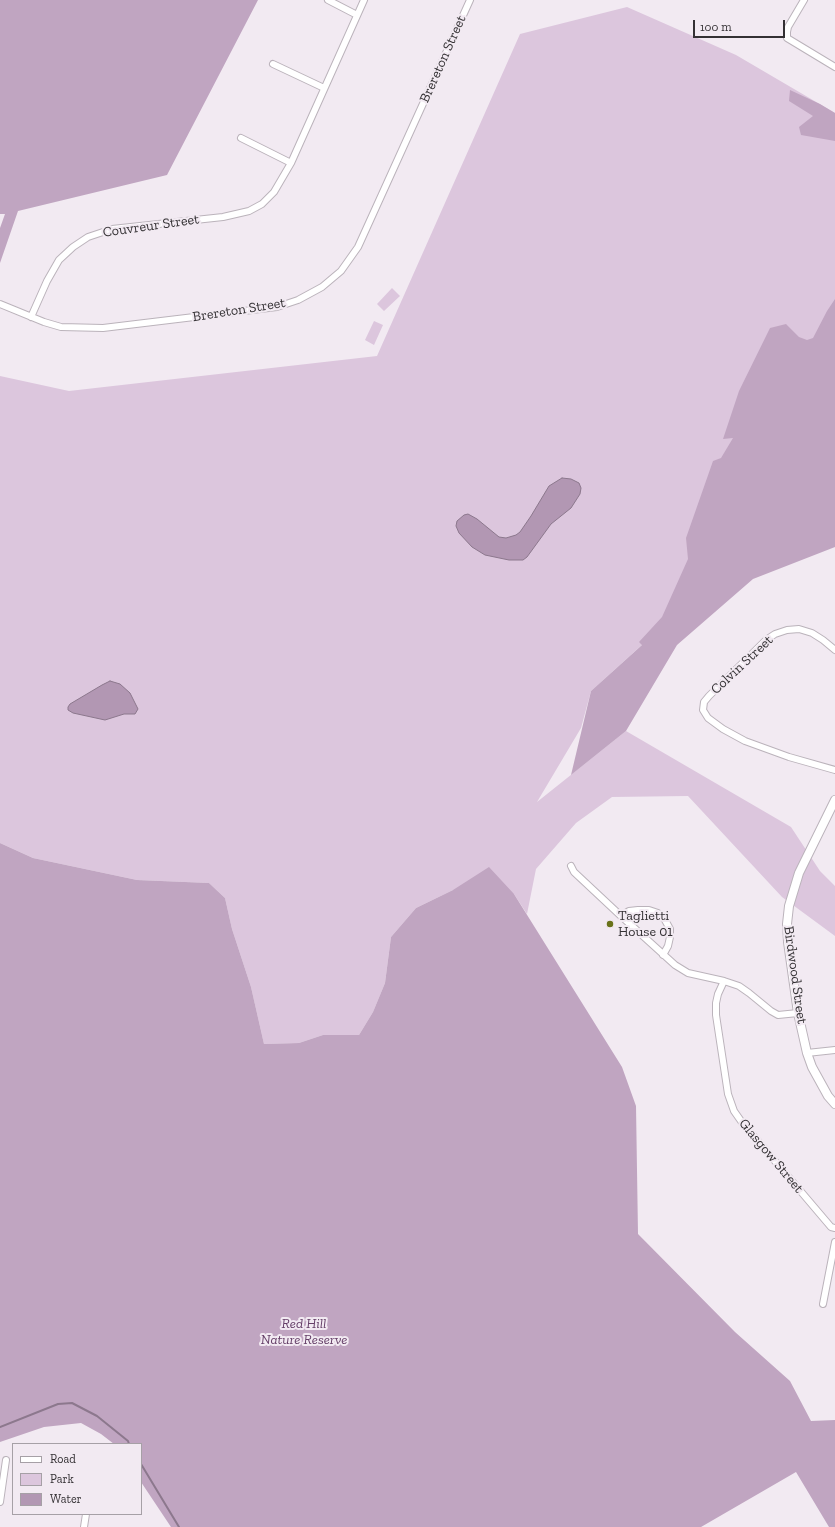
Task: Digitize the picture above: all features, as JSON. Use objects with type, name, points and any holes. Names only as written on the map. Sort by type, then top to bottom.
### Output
[{"type":"street","points":[[328,0],[357,15]]},
{"type":"street","name":"Couvreur Street","points":[[31,317],[47,281],[59,260],[73,247],[88,237],[112,229],[223,217],[249,211],[262,204],[274,192],[291,163],[364,0]]},
{"type":"street","name":"Brereton Street","points":[[0,304],[31,317],[61,327],[111,327],[277,307],[298,300],[322,287],[341,271],[358,247],[470,0]]},
{"type":"street","points":[[804,0],[788,27],[787,38],[835,67]]},
{"type":"street","points":[[273,64],[324,88]]},
{"type":"street","points":[[241,138],[291,163]]},
{"type":"street","name":"Colvin Street","points":[[835,650],[812,633],[799,629],[787,630],[775,634],[766,640],[709,696],[704,702],[703,710],[708,718],[723,729],[745,741],[789,757],[835,770]]},
{"type":"street","name":"Birdwood Street","points":[[835,800],[799,873],[789,906],[787,924],[788,942],[798,1013],[807,1053],[812,1067],[828,1096],[835,1104]]},
{"type":"street","points":[[570,866],[574,872],[663,955],[688,973],[739,986],[778,1015],[798,1013]]},
{"type":"street","points":[[621,916],[629,911],[638,910],[649,910],[658,913],[665,920],[670,929],[668,946],[663,955]]},
{"type":"street","name":"Glasgow Street","points":[[724,981],[718,994],[716,1015],[728,1094],[734,1111],[831,1227],[835,1228]]},
{"type":"street","points":[[807,1053],[835,1050]]},
{"type":"street","points":[[823,1304],[835,1242]]},
{"type":"street","points":[[0,1502],[6,1460]]},
{"type":"street","points":[[84,1527],[86,1515]]},
{"type":"green space","points":[[0,0],[258,0],[167,175],[18,211],[0,263],[0,228],[5,214],[0,214]]},
{"type":"green space","points":[[627,7],[736,55],[835,113],[835,362],[697,595],[591,691],[581,728],[537,802],[626,731],[791,827],[820,871],[835,886],[835,936],[782,897],[688,796],[612,797],[576,823],[536,869],[527,914],[514,894],[453,890],[416,908],[391,937],[385,983],[373,1012],[359,1035],[323,1035],[299,1043],[264,1044],[251,987],[232,929],[225,898],[209,883],[137,880],[33,858],[0,843],[0,376],[69,391],[377,356],[520,34]]},
{"type":"green space","points":[[790,90],[835,113],[835,141],[801,135],[799,127],[813,116],[789,101]]},
{"type":"green space","points":[[392,288],[400,296],[384,311],[377,304]]},
{"type":"green space","points":[[835,299],[835,547],[753,579],[677,645],[626,731],[571,775],[591,691],[642,645],[639,642],[662,617],[688,559],[686,538],[713,461],[721,458],[733,438],[723,439],[739,391],[770,328],[786,324],[799,337],[807,340],[813,338]]},
{"type":"green space","points":[[374,321],[383,325],[374,345],[365,340]]},
{"type":"green space","name":"Red Hill Nature Reserve","points":[[0,843],[33,858],[137,880],[209,883],[225,898],[232,929],[251,987],[264,1044],[299,1043],[323,1035],[359,1035],[373,1012],[385,983],[391,937],[416,908],[453,890],[489,867],[514,894],[622,1067],[636,1106],[638,1234],[735,1332],[790,1381],[811,1421],[835,1420],[835,1527],[829,1527],[796,1472],[701,1527],[171,1527],[142,1484],[142,1443],[113,1443],[101,1434],[81,1423],[44,1427],[0,1442]]},
{"type":"water","points":[[562,478],[571,479],[579,483],[581,488],[580,494],[571,508],[551,524],[527,557],[523,560],[509,560],[485,555],[472,547],[459,533],[456,526],[457,521],[464,515],[468,514],[477,519],[499,537],[506,538],[516,535],[520,532],[531,516],[549,486]]},
{"type":"water","points":[[110,681],[120,684],[130,693],[138,709],[135,714],[124,714],[105,720],[73,713],[68,710],[70,704]]},
{"type":"waterway","points":[[0,1427],[58,1404],[72,1403],[97,1416],[129,1443]]},
{"type":"waterway","points":[[142,1466],[179,1527]]},
{"type":"place","name":"Taglietti House 01","points":[[610,924]]}]
